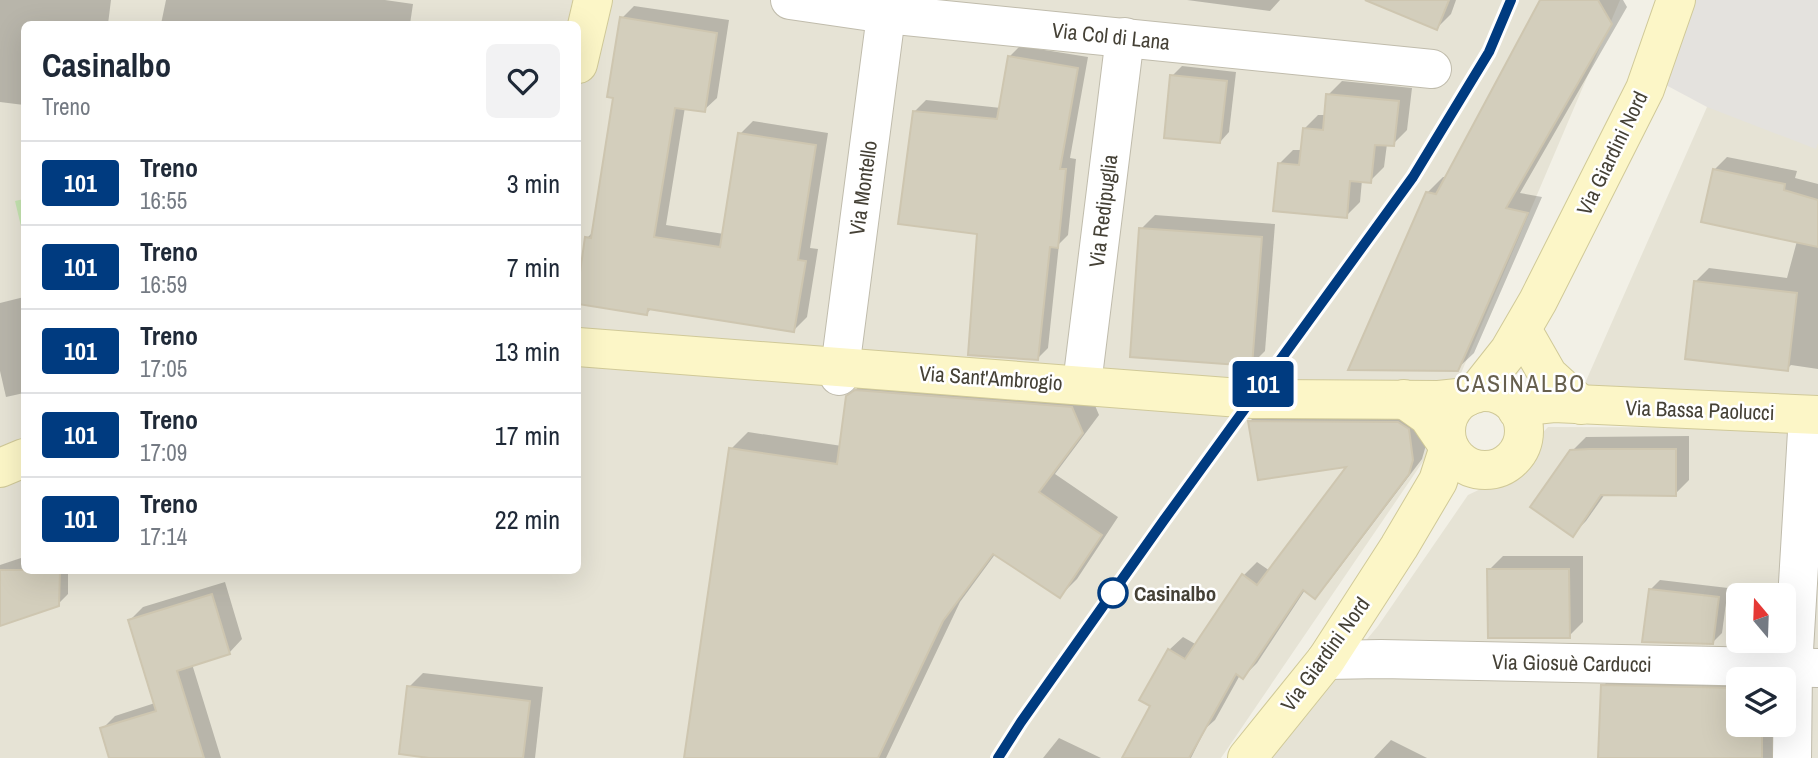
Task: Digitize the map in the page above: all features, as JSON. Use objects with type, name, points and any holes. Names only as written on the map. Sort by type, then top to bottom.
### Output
[{"type":"street","points":[[581,51],[593,0]]},
{"type":"street","name":"Via Col di Lana","points":[[790,0],[887,7],[1125,37],[1432,69]]},
{"type":"street","name":"Via Giardini Nord","points":[[1247,758],[1326,660],[1438,481],[1450,447],[1446,436],[1450,413],[1471,395],[1509,351],[1538,301],[1644,89],[1676,0]]},
{"type":"street","name":"Via Montello","points":[[839,371],[887,7]]},
{"type":"street","name":"Via Redipuglia","points":[[1082,384],[1125,37]]},
{"type":"street","name":"Via Giardini Nord","points":[[1399,547],[1453,493],[1485,470],[1506,464],[1520,447],[1519,418],[1528,340],[1538,301]]},
{"type":"street","points":[[1528,340],[1548,375],[1581,405]]},
{"type":"street","name":"Via Sant'Ambrogio","points":[[581,347],[839,371],[1082,384],[1253,399],[1439,400],[1471,395]]},
{"type":"street","points":[[1471,395],[1487,392],[1499,395],[1519,418]]},
{"type":"street","points":[[1404,399],[1428,416],[1455,457],[1464,464],[1485,470]]},
{"type":"street","name":"Via Bassa Paolucci","points":[[1519,418],[1541,420],[1581,405],[1813,415]]},
{"type":"street","points":[[1792,758],[1806,668],[1813,415]]},
{"type":"street","points":[[0,468],[21,459]]},
{"type":"street","name":"Via Giosuè Carducci","points":[[1326,660],[1806,668]]},
{"type":"shaded area","points":[[0,0],[1620,0],[1424,460],[1221,758],[0,758]]},
{"type":"shaded area","points":[[1676,0],[1818,0],[1816,149],[1707,107],[1649,76]]},
{"type":"shaded area","points":[[1739,0],[1818,0],[1818,398],[1578,399],[1707,107]]},
{"type":"shaded area","points":[[1548,427],[1818,428],[1818,758],[1271,758],[1378,626],[1468,495],[1512,474],[1528,460],[1538,438]]},
{"type":"green space","points":[[21,200],[21,226],[15,201]]},
{"type":"building","points":[[1365,0],[1449,0],[1437,30]]},
{"type":"building","points":[[1540,0],[1598,0],[1612,24],[1506,208],[1528,213],[1458,371],[1348,370],[1426,192],[1436,194]]},
{"type":"building","points":[[620,17],[717,33],[705,112],[675,108],[654,237],[720,247],[738,133],[816,145],[798,260],[806,261],[794,332],[648,309],[647,315],[581,304],[581,266],[585,237],[591,238],[613,98],[607,97]]},
{"type":"building","points":[[1008,56],[1078,68],[1060,169],[1066,169],[1058,248],[1050,247],[1038,360],[968,355],[977,234],[898,224],[913,111],[997,119]]},
{"type":"building","points":[[1170,75],[1227,81],[1220,143],[1164,138]]},
{"type":"building","points":[[1326,94],[1399,101],[1394,146],[1375,145],[1371,183],[1350,181],[1347,218],[1273,211],[1278,163],[1299,165],[1303,128],[1323,130]]},
{"type":"building","points":[[1713,169],[1785,184],[1784,190],[1818,200],[1818,247],[1701,222]]},
{"type":"building","points":[[1139,228],[1262,237],[1252,366],[1130,357]]},
{"type":"building","points":[[1694,281],[1797,293],[1788,371],[1685,359]]},
{"type":"building","points":[[855,390],[1072,407],[1083,433],[1039,492],[1102,535],[1060,598],[993,554],[943,621],[878,758],[684,758],[729,448],[837,464],[846,396]]},
{"type":"building","points":[[1248,421],[1398,422],[1409,429],[1413,460],[1409,474],[1315,599],[1303,590],[1243,679],[1236,674],[1189,758],[1122,758],[1150,706],[1139,700],[1168,649],[1185,659],[1242,574],[1257,585],[1346,467],[1258,480]]},
{"type":"building","points":[[1676,449],[1676,496],[1601,495],[1573,537],[1530,507],[1570,450]]},
{"type":"building","points":[[1487,569],[1569,569],[1570,638],[1488,638]]},
{"type":"building","points":[[0,570],[21,570],[21,574],[60,574],[59,606],[0,626]]},
{"type":"building","points":[[1649,589],[1719,597],[1713,644],[1642,642]]},
{"type":"building","points":[[212,594],[230,654],[177,671],[204,758],[109,758],[100,728],[156,711],[128,620]]},
{"type":"building","points":[[1601,685],[1726,688],[1726,737],[1762,737],[1762,758],[1598,758]]},
{"type":"building","points":[[407,686],[530,701],[523,758],[429,758],[399,754]]},
{"type":"railway","points":[[998,758],[1164,520],[1413,177],[1489,52],[1511,0]]},
{"type":"train","name":"101","points":[[998,758],[1164,520],[1413,177],[1489,52],[1511,0]]},
{"type":"place","name":"Casinalbo","points":[[1113,593]]},
{"type":"district","name":"CASINALBO","points":[[1521,383]]}]
